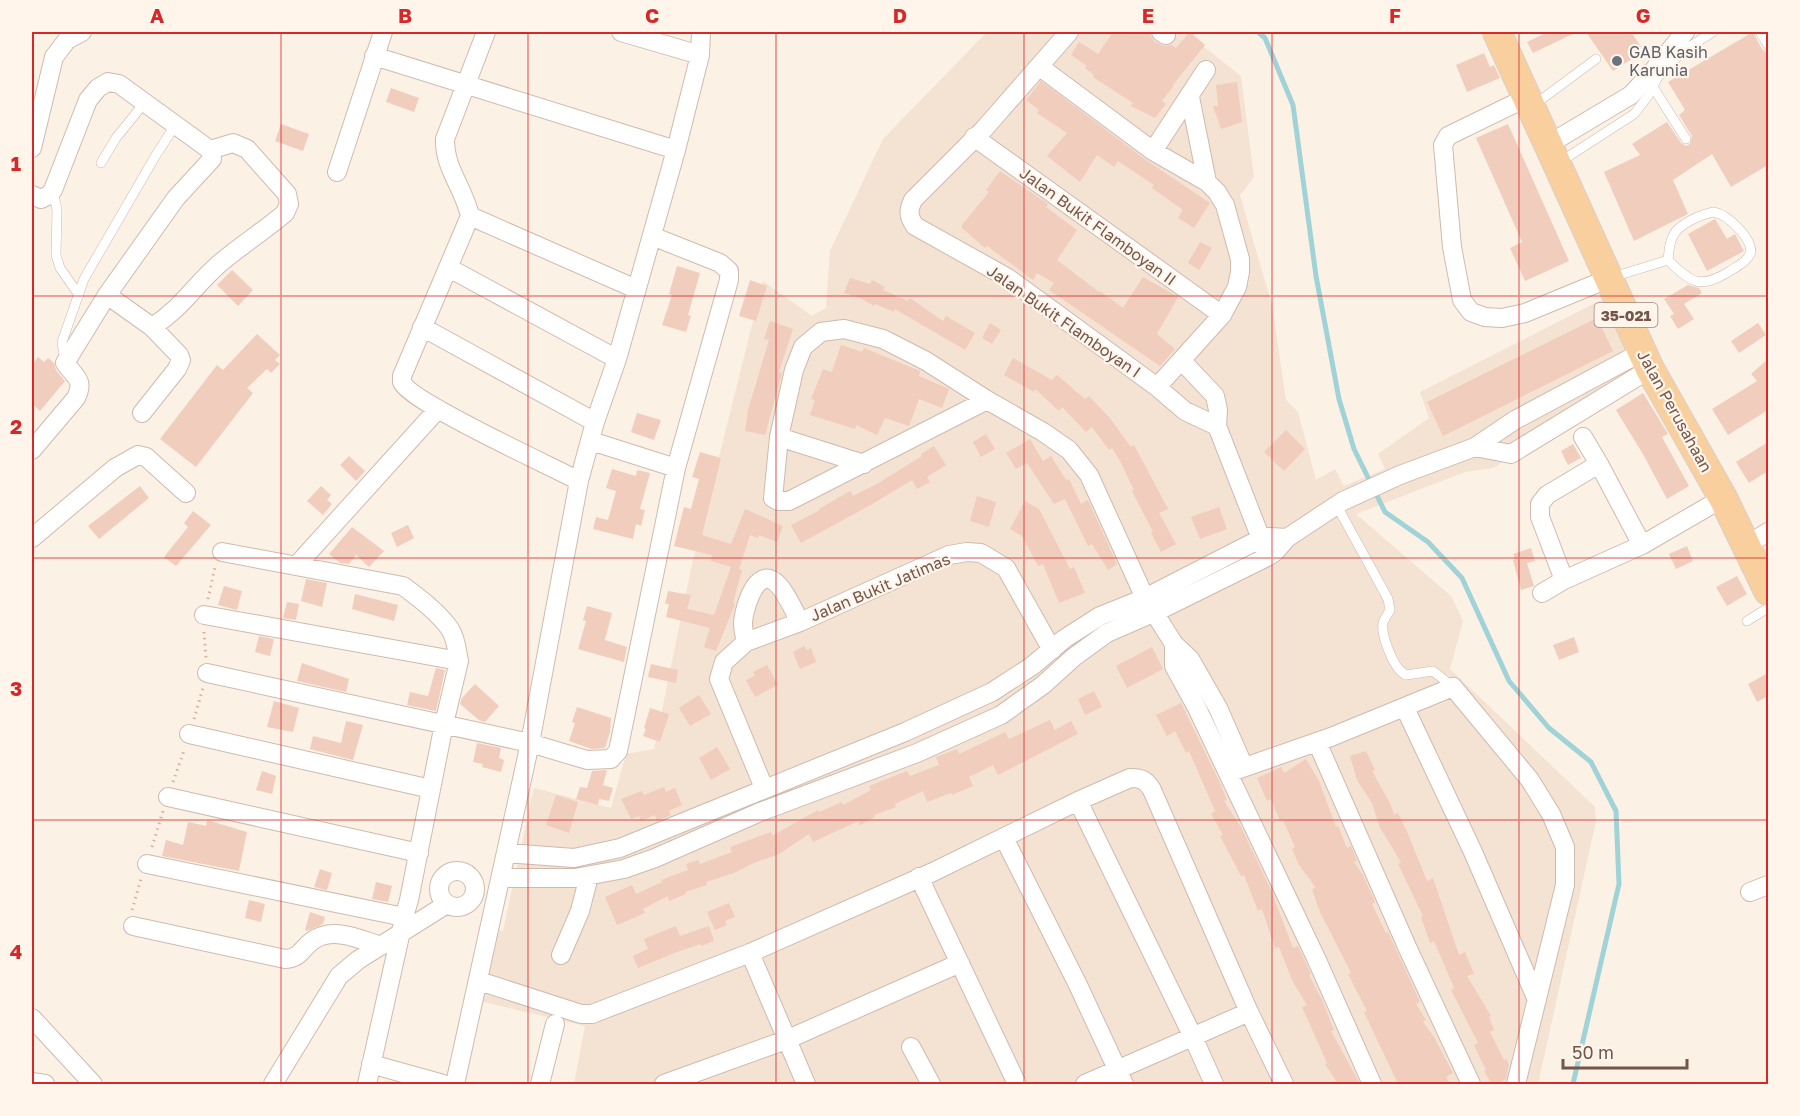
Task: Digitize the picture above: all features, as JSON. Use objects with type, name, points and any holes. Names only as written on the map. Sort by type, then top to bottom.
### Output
[{"type":"main road","name":"Jalan Perusahaan","points":[[1497,32],[1646,361],[1723,498],[1758,538],[1768,591]]},
{"type":"street","points":[[337,172],[383,32]]},
{"type":"street","points":[[486,32],[445,139],[448,166],[466,199],[470,216],[422,327],[402,376],[402,382],[410,392],[438,410],[579,480]]},
{"type":"street","points":[[621,32],[700,55]]},
{"type":"street","points":[[455,1084],[530,743],[579,480],[595,422],[617,359],[676,150],[700,55],[701,32]]},
{"type":"street","points":[[974,137],[1040,67],[1069,32]]},
{"type":"street","points":[[1553,154],[1631,95],[1685,32]]},
{"type":"street","points":[[32,148],[54,57],[71,34]]},
{"type":"street","points":[[374,56],[676,150]]},
{"type":"street","points":[[1040,67],[1152,151],[1207,182],[1225,205],[1240,259],[1237,287],[1221,315],[1157,387]]},
{"type":"street","points":[[1152,151],[1206,70]]},
{"type":"street","points":[[32,195],[41,199],[53,190],[88,100],[98,88],[108,82],[119,84],[210,150],[212,159],[176,198],[107,295],[65,363],[80,382],[80,389],[76,398],[32,450]]},
{"type":"street","points":[[1190,96],[1207,182]]},
{"type":"street","points":[[1528,103],[1448,136],[1443,145],[1452,247],[1462,300],[1471,312],[1485,317],[1502,318],[1525,313],[1610,278]]},
{"type":"street","name":"Jalan Bukit Flamboyan I","points":[[974,137],[913,200],[909,209],[910,218],[915,226],[1008,278],[1157,387],[1185,411],[1216,426]]},
{"type":"street","name":"Jalan Bukit Flamboyan II","points":[[974,137],[1221,315]]},
{"type":"street","points":[[152,327],[186,300],[220,263],[285,213],[289,204],[287,194],[247,150],[233,144],[210,150]]},
{"type":"street","points":[[470,216],[636,289]]},
{"type":"street","points":[[207,673],[530,743],[587,760],[611,759],[618,751],[676,468],[729,280],[729,271],[720,263],[652,236]]},
{"type":"street","points":[[449,268],[617,359]]},
{"type":"street","points":[[107,295],[152,327],[181,360],[177,369],[142,413]]},
{"type":"street","points":[[422,327],[595,422]]},
{"type":"street","points":[[987,400],[789,501],[778,501],[772,495],[778,437],[794,370],[802,347],[821,332],[844,328],[883,339],[926,361],[1069,450],[1089,475],[1146,597],[1174,644],[1190,659],[1218,708],[1236,770],[1372,1084]]},
{"type":"street","points":[[1182,361],[1215,396],[1218,410],[1216,426],[1260,539],[1269,556]]},
{"type":"street","points":[[474,883],[504,866],[574,858],[620,848],[905,732],[992,692],[1064,639],[1100,616],[1146,597],[1269,556],[1287,538],[1340,504],[1400,475],[1475,447],[1515,420],[1575,389],[1646,361]]},
{"type":"street","points":[[1475,447],[1511,454],[1586,409],[1646,361]]},
{"type":"street","points":[[1575,389],[1586,409]]},
{"type":"street","points":[[297,565],[438,410]]},
{"type":"street","points":[[778,437],[864,464]]},
{"type":"street","points":[[1583,438],[1642,545]]},
{"type":"street","points":[[591,441],[676,468]]},
{"type":"street","points":[[32,535],[115,468],[138,455],[146,457],[186,493]]},
{"type":"street","points":[[1564,580],[1540,517],[1540,504],[1547,495],[1599,464]]},
{"type":"street","points":[[1542,593],[1564,580],[1642,545],[1723,498]]},
{"type":"street","points":[[504,866],[575,878],[624,869],[655,858],[760,812],[917,753],[1001,715],[1043,685],[1074,657],[1107,633],[1146,597],[1260,539],[1287,538]]},
{"type":"street","points":[[222,552],[403,586],[417,596],[450,629],[456,642],[459,662],[368,1084]]},
{"type":"street","name":"Jalan Bukit Jatimas","points":[[764,788],[719,679],[724,662],[746,642],[800,622],[949,555],[968,552],[981,553],[1006,568],[1052,650]]},
{"type":"street","name":"Jalan Bukit Jatimas","points":[[746,642],[743,623],[752,590],[757,582],[766,578],[778,585],[800,622]]},
{"type":"street","points":[[204,615],[459,662]]},
{"type":"street","points":[[1174,644],[1174,666],[1192,700],[1236,770]]},
{"type":"street","points":[[1236,770],[1317,742],[1453,687],[1530,780],[1551,814],[1565,847],[1565,885],[1516,1084]]},
{"type":"street","points":[[1192,700],[1210,694]]},
{"type":"street","points":[[1405,708],[1473,852],[1537,1000]]},
{"type":"street","points":[[905,732],[917,753]]},
{"type":"street","points":[[189,734],[431,789]]},
{"type":"street","points":[[1317,742],[1470,1084]]},
{"type":"street","points":[[479,981],[581,1014],[592,1014],[750,953],[1004,838],[1078,801],[1130,778],[1139,778],[1148,783],[1249,1012],[1284,1084]]},
{"type":"street","points":[[168,797],[419,853]]},
{"type":"street","points":[[1078,801],[1214,1084]]},
{"type":"street","points":[[647,837],[655,858]]},
{"type":"street","points":[[1004,838],[1122,1078]]},
{"type":"street","points":[[147,864],[402,925]]},
{"type":"street","points":[[273,1084],[339,976],[358,960],[381,946],[402,925],[447,904],[460,907],[470,902],[474,883],[465,873],[452,872],[441,880],[439,893],[447,904]]},
{"type":"street","points":[[561,955],[580,911],[589,876]]},
{"type":"street","points":[[919,877],[1017,1084]]},
{"type":"street","points":[[1750,892],[1768,885]]},
{"type":"street","points":[[133,926],[285,959],[294,958],[312,941],[326,934],[342,934],[381,946]]},
{"type":"street","points":[[750,953],[806,1084]]},
{"type":"street","points":[[664,1084],[692,1080],[960,963]]},
{"type":"street","points":[[1085,1084],[1122,1078],[1193,1037],[1249,1012]]},
{"type":"street","points":[[32,1018],[93,1084]]},
{"type":"street","points":[[540,1084],[555,1024]]},
{"type":"street","points":[[911,1047],[931,1084]]},
{"type":"street","points":[[371,1064],[443,1084]]},
{"type":"street","points":[[32,1082],[45,1084]]},
{"type":"lane","points":[[1553,154],[1634,114],[1658,77],[1684,50],[1713,32]]},
{"type":"lane","points":[[1760,32],[1768,45]]},
{"type":"lane","points":[[1528,103],[1596,59]]},
{"type":"lane","points":[[1653,87],[1686,139]]},
{"type":"lane","points":[[101,163],[116,138],[145,102]]},
{"type":"lane","points":[[65,363],[61,348],[62,342],[84,279],[156,154],[176,124]]},
{"type":"lane","points":[[53,190],[57,210],[56,255],[60,268],[79,295]]},
{"type":"lane","points":[[1708,213],[1720,213],[1726,217],[1752,247],[1746,262],[1706,283],[1693,280],[1668,260],[1671,238],[1677,229],[1708,213]]},
{"type":"lane","points":[[1610,278],[1668,260]]},
{"type":"lane","points":[[1340,504],[1388,599],[1390,610],[1384,622],[1383,635],[1398,669],[1406,675],[1433,671],[1453,687]]},
{"type":"lane","points":[[1746,621],[1768,608]]},
{"type":"path","points":[[133,926],[130,916],[132,905],[207,673],[204,615],[213,574],[222,552]]},
{"type":"shaded area","points":[[987,32],[1185,32],[1241,76],[1254,177],[1240,195],[1272,305],[1286,400],[1298,412],[1316,480],[1335,469],[1344,486],[1385,469],[1378,454],[1429,418],[1420,392],[1605,298],[1648,380],[1493,468],[1465,472],[1356,514],[1451,596],[1463,621],[1450,669],[1595,807],[1596,821],[1538,1084],[574,1084],[585,1026],[480,1001],[498,930],[503,931],[534,788],[611,808],[626,754],[654,749],[691,569],[763,281],[812,316],[826,308],[830,251],[883,139]]},
{"type":"building","points":[[1113,32],[1150,32],[1155,42],[1176,48],[1190,32],[1205,45],[1172,86],[1162,101],[1166,104],[1155,118],[1131,106],[1133,103],[1093,77],[1094,75],[1085,68],[1087,66],[1071,55],[1079,42],[1098,54]]},
{"type":"building","points":[[1548,32],[1577,32],[1533,53],[1527,42]]},
{"type":"building","name":"GAB Kasih Karunia","points":[[1586,32],[1631,32],[1644,51],[1613,71]]},
{"type":"building","points":[[1753,32],[1762,49],[1768,54],[1768,165],[1731,187],[1712,154],[1673,180],[1688,214],[1634,241],[1604,172],[1640,155],[1632,144],[1667,122],[1681,143],[1686,146],[1690,144],[1692,136],[1679,115],[1685,110],[1668,82]]},
{"type":"building","points":[[1484,53],[1490,67],[1494,65],[1500,78],[1467,92],[1456,65]]},
{"type":"building","points":[[1041,81],[1146,160],[1210,203],[1194,228],[1178,218],[1183,210],[1152,188],[1154,185],[1118,161],[1114,167],[1097,155],[1080,182],[1047,156],[1067,133],[1037,113],[1039,110],[1026,100]]},
{"type":"building","points":[[1237,82],[1242,122],[1221,129],[1213,106],[1218,106],[1216,85]]},
{"type":"building","points":[[391,88],[419,98],[414,112],[386,102]]},
{"type":"building","points":[[281,124],[309,134],[303,151],[275,141]]},
{"type":"building","points":[[1508,124],[1569,261],[1525,281],[1510,248],[1522,242],[1476,138]]},
{"type":"building","points":[[1000,171],[1048,204],[1046,207],[1077,230],[1057,260],[1099,292],[1123,308],[1143,277],[1178,297],[1157,334],[1175,349],[1160,366],[1049,290],[1054,283],[1037,273],[1033,280],[987,246],[985,248],[962,228],[962,225],[989,192],[986,190]]},
{"type":"building","points":[[1715,219],[1727,239],[1735,234],[1744,251],[1707,271],[1688,234]]},
{"type":"building","points":[[1200,242],[1212,248],[1199,270],[1188,263]]},
{"type":"building","points":[[677,266],[700,273],[688,315],[691,316],[686,332],[662,325],[672,295],[669,294]]},
{"type":"building","points":[[232,270],[253,290],[238,306],[217,285]]},
{"type":"building","points":[[850,278],[870,284],[872,280],[885,287],[883,290],[908,301],[910,298],[943,321],[946,316],[975,333],[965,350],[895,309],[894,312],[875,304],[874,306],[844,293]]},
{"type":"building","points":[[750,280],[767,286],[756,321],[739,316]]},
{"type":"building","points":[[1688,285],[1699,288],[1702,293],[1684,304],[1694,319],[1678,329],[1670,316],[1674,314],[1664,299]]},
{"type":"building","points":[[1597,318],[1613,351],[1443,436],[1427,402]]},
{"type":"building","points":[[770,321],[793,329],[779,372],[782,373],[765,435],[745,431],[748,410],[769,340],[764,339]]},
{"type":"building","points":[[990,323],[1001,330],[992,344],[982,338]]},
{"type":"building","points":[[1758,323],[1766,335],[1739,353],[1731,341]]},
{"type":"building","points":[[257,334],[280,355],[275,360],[280,364],[271,373],[267,369],[247,388],[253,393],[196,467],[160,439],[217,365],[223,370]]},
{"type":"building","points":[[841,345],[862,352],[864,348],[920,371],[919,376],[949,389],[942,408],[919,399],[909,426],[885,418],[877,435],[856,425],[855,429],[810,415],[815,400],[811,399],[823,369],[832,372]]},
{"type":"building","points":[[38,357],[44,362],[48,358],[54,363],[56,370],[65,381],[40,411],[32,404],[32,365]]},
{"type":"building","points":[[1013,358],[1052,380],[1057,375],[1085,399],[1089,396],[1109,417],[1131,447],[1134,445],[1168,509],[1159,513],[1176,544],[1161,552],[1120,461],[1112,448],[1109,450],[1092,427],[1086,432],[1062,407],[1059,411],[1035,389],[1034,392],[1004,375]]},
{"type":"building","points":[[1768,359],[1768,410],[1728,435],[1712,409],[1757,381],[1751,374]]},
{"type":"building","points":[[1643,393],[1668,434],[1662,437],[1689,486],[1667,499],[1616,410]]},
{"type":"building","points":[[637,413],[661,420],[654,440],[631,432]]},
{"type":"building","points":[[1286,430],[1305,449],[1284,471],[1264,452]]},
{"type":"building","points":[[986,434],[995,449],[981,457],[973,442]]},
{"type":"building","points":[[1030,439],[1043,461],[1051,456],[1066,480],[1069,479],[1081,504],[1088,500],[1117,564],[1108,570],[1092,544],[1088,546],[1065,499],[1054,504],[1027,463],[1016,469],[1006,453]]},
{"type":"building","points":[[1768,442],[1768,471],[1749,483],[1736,462]]},
{"type":"building","points":[[1573,444],[1581,458],[1568,465],[1561,451]]},
{"type":"building","points":[[934,446],[946,465],[927,477],[930,482],[917,489],[912,480],[801,543],[791,525],[850,491],[853,496],[877,484]]},
{"type":"building","points":[[700,452],[721,458],[702,535],[731,544],[745,509],[783,526],[777,542],[759,535],[758,538],[750,535],[739,569],[742,570],[733,603],[735,604],[716,651],[704,647],[710,628],[666,617],[669,604],[665,604],[668,591],[691,595],[687,609],[714,615],[731,567],[711,561],[712,555],[674,546],[684,507],[691,509],[699,479],[692,477]]},
{"type":"building","points":[[349,456],[365,471],[356,481],[340,465]]},
{"type":"building","points":[[612,469],[636,476],[637,470],[650,473],[640,509],[645,510],[641,526],[636,524],[633,539],[593,529],[596,517],[608,520],[616,491],[606,488]]},
{"type":"building","points":[[140,486],[149,498],[99,539],[88,526]]},
{"type":"building","points":[[321,486],[331,495],[327,500],[332,504],[323,515],[307,501]]},
{"type":"building","points":[[977,496],[996,502],[989,527],[970,521]]},
{"type":"building","points":[[1025,501],[1039,509],[1070,569],[1074,567],[1085,593],[1059,603],[1043,564],[1038,566],[1022,536],[1010,529]]},
{"type":"building","points":[[1219,507],[1227,529],[1200,539],[1191,517]]},
{"type":"building","points":[[193,511],[211,525],[176,566],[164,557],[188,527],[184,523]]},
{"type":"building","points":[[408,525],[414,538],[397,547],[391,533]]},
{"type":"building","points":[[352,527],[384,551],[369,567],[356,555],[349,564],[340,563],[329,554]]},
{"type":"building","points":[[1687,546],[1693,561],[1676,569],[1669,554]]},
{"type":"building","points":[[1531,548],[1535,561],[1527,563],[1534,586],[1521,590],[1513,554]]},
{"type":"building","points":[[1737,576],[1747,594],[1727,606],[1716,587]]},
{"type":"building","points":[[306,579],[327,583],[322,607],[301,601]]},
{"type":"building","points":[[224,586],[242,591],[237,610],[218,605]]},
{"type":"building","points":[[355,594],[398,605],[394,621],[352,609]]},
{"type":"building","points":[[287,602],[299,604],[296,620],[283,618]]},
{"type":"building","points":[[587,606],[612,613],[605,640],[627,647],[624,662],[578,649],[586,621],[583,620]]},
{"type":"building","points":[[259,636],[274,639],[270,656],[255,652]]},
{"type":"building","points":[[1574,637],[1579,652],[1559,660],[1553,645]]},
{"type":"building","points":[[804,646],[807,650],[811,648],[816,662],[800,669],[793,652]]},
{"type":"building","points":[[1152,647],[1163,669],[1127,688],[1116,666]]},
{"type":"building","points":[[302,663],[349,679],[346,692],[297,681]]},
{"type":"building","points":[[651,664],[678,670],[676,683],[648,677]]},
{"type":"building","points":[[767,665],[778,685],[755,697],[746,680],[755,676],[753,672]]},
{"type":"building","points":[[436,668],[445,670],[436,711],[407,705],[410,692],[428,696]]},
{"type":"building","points":[[1768,673],[1768,696],[1757,702],[1748,684]]},
{"type":"building","points":[[475,684],[499,706],[485,722],[479,720],[460,704],[462,698]]},
{"type":"building","points":[[1094,691],[1102,707],[1085,715],[1078,699]]},
{"type":"building","points":[[699,695],[711,714],[690,726],[679,708]]},
{"type":"building","points":[[274,701],[299,708],[293,732],[267,727]]},
{"type":"building","points":[[1181,703],[1220,783],[1227,800],[1224,801],[1241,827],[1270,888],[1293,948],[1298,946],[1311,974],[1309,975],[1334,1030],[1331,1031],[1360,1084],[1338,1084],[1325,1064],[1327,1063],[1302,1007],[1307,1005],[1293,982],[1279,947],[1275,948],[1262,909],[1258,911],[1244,875],[1241,876],[1220,836],[1223,835],[1211,814],[1215,811],[1189,751],[1186,753],[1175,731],[1167,736],[1156,715]]},
{"type":"building","points":[[577,707],[611,718],[605,748],[592,749],[569,741]]},
{"type":"building","points":[[650,708],[669,714],[660,742],[643,736]]},
{"type":"building","points":[[1050,720],[1055,730],[1071,721],[1078,734],[998,775],[993,765],[969,777],[973,786],[952,795],[951,793],[927,802],[923,791],[895,804],[896,807],[874,815],[875,817],[860,825],[858,821],[813,842],[809,834],[779,854],[706,882],[707,885],[685,892],[686,894],[669,901],[668,896],[643,909],[645,913],[617,925],[605,897],[632,885],[636,894],[662,882],[661,880],[688,870],[686,864],[698,860],[700,864],[732,852],[730,847],[771,832],[772,836],[818,810],[819,812],[842,802],[843,805],[871,790],[869,786],[907,771],[910,776],[939,765],[936,757],[957,749],[959,754],[1005,732],[1009,739]]},
{"type":"building","points":[[346,721],[363,725],[353,760],[310,749],[313,736],[341,743]]},
{"type":"building","points":[[477,743],[501,748],[499,758],[504,760],[501,772],[473,762]]},
{"type":"building","points":[[717,747],[730,769],[711,780],[699,758]]},
{"type":"building","points":[[1366,751],[1375,770],[1372,771],[1394,815],[1398,813],[1427,881],[1433,878],[1459,955],[1465,952],[1474,974],[1467,976],[1491,1016],[1489,1017],[1494,1030],[1490,1032],[1504,1060],[1506,1059],[1509,1064],[1506,1079],[1496,1084],[1492,1084],[1484,1071],[1486,1070],[1474,1045],[1478,1043],[1451,990],[1454,988],[1434,941],[1430,943],[1421,917],[1423,916],[1398,864],[1401,862],[1380,828],[1372,803],[1357,780],[1350,756]]},
{"type":"building","points":[[1306,759],[1319,781],[1336,827],[1338,826],[1347,848],[1351,846],[1357,861],[1354,862],[1363,875],[1375,902],[1372,904],[1386,933],[1388,932],[1420,1002],[1416,1004],[1426,1020],[1423,1022],[1434,1037],[1453,1073],[1446,1077],[1450,1084],[1398,1084],[1364,1012],[1367,1011],[1348,974],[1351,973],[1319,910],[1312,889],[1316,888],[1299,865],[1292,849],[1295,847],[1283,820],[1280,821],[1271,799],[1267,801],[1257,778],[1281,767],[1284,773]]},
{"type":"building","points":[[607,770],[603,785],[613,788],[609,801],[599,799],[598,805],[576,799],[580,787],[587,788],[592,771]]},
{"type":"building","points":[[262,771],[276,776],[272,794],[256,790]]},
{"type":"building","points":[[664,787],[666,792],[675,788],[682,805],[669,811],[671,815],[657,821],[655,815],[641,821],[639,816],[631,819],[621,799],[642,791],[644,795]]},
{"type":"building","points":[[556,795],[578,802],[569,833],[546,825]]},
{"type":"building","points":[[207,820],[247,832],[239,871],[162,856],[166,840],[183,845],[188,822],[206,826]]},
{"type":"building","points":[[320,869],[332,873],[327,890],[314,887]]},
{"type":"building","points":[[376,882],[392,886],[388,902],[372,899]]},
{"type":"building","points":[[249,900],[265,904],[261,922],[245,918]]},
{"type":"building","points":[[729,903],[735,917],[725,921],[727,925],[715,930],[707,912]]},
{"type":"building","points":[[310,912],[325,917],[323,924],[307,931],[305,930]]},
{"type":"building","points":[[676,926],[680,936],[709,926],[714,941],[674,953],[638,968],[633,956],[648,949],[644,939]]},
{"type":"waterway","points":[[1258,32],[1265,38],[1293,105],[1316,276],[1339,399],[1354,449],[1385,512],[1428,542],[1462,578],[1509,681],[1549,728],[1591,762],[1616,811],[1619,884],[1573,1084]]},
{"type":"place","name":"GAB Kasih Karunia","points":[[1617,61]]}]
